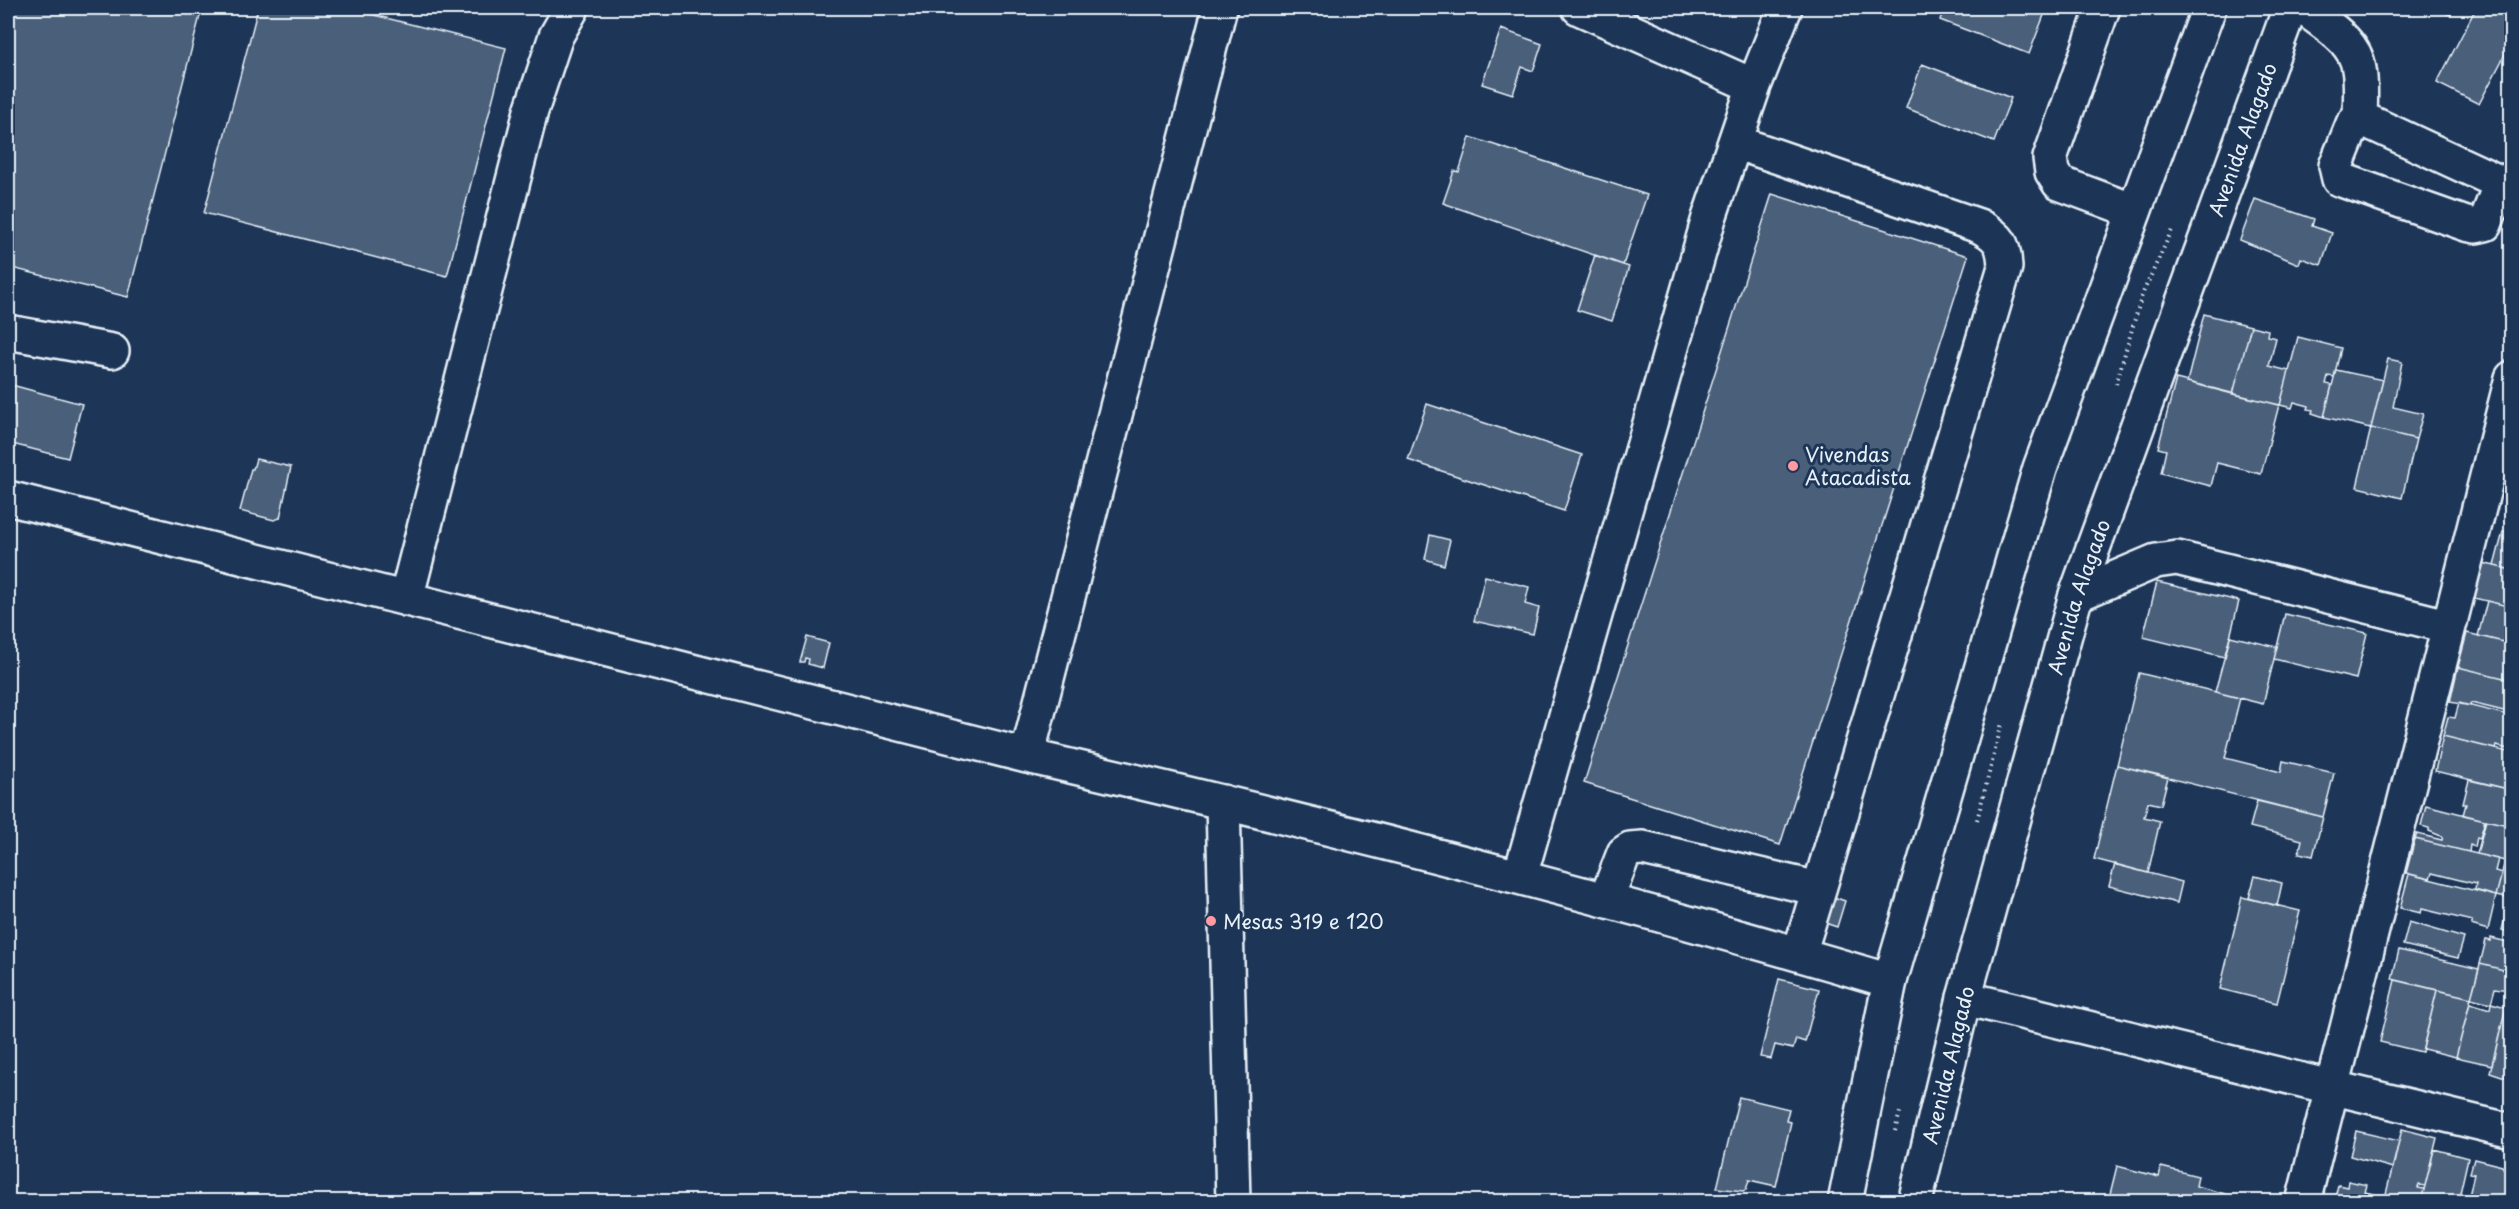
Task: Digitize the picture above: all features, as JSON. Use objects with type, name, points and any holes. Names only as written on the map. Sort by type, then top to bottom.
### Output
[{"type":"street","points":[[406,599],[531,111],[556,36],[572,8]]},
{"type":"street","points":[[1027,756],[1220,8]]},
{"type":"street","points":[[1579,8],[1754,86]]},
{"type":"street","points":[[1520,876],[1709,218],[1754,86],[1785,8]]},
{"type":"street","points":[[2103,8],[2050,158],[2052,172],[2059,183],[2134,211]]},
{"type":"street","points":[[1845,1202],[1890,981],[2040,468],[2209,8]]},
{"type":"street","name":"Avenida Alagado","points":[[1915,1202],[1964,998],[2076,595],[2290,8]]},
{"type":"street","points":[[2304,8],[2345,40],[2354,52],[2359,68],[2360,121]]},
{"type":"street","points":[[2360,121],[2367,121],[2506,186],[2485,224],[2476,226],[2339,179],[2336,166],[2353,124],[2360,121]]},
{"type":"street","points":[[1735,142],[1979,226],[1992,232],[2004,247],[2005,267],[1799,954]]},
{"type":"street","points":[[8,332],[112,351]]},
{"type":"street","points":[[2303,1202],[2511,378]]},
{"type":"street","points":[[8,498],[1027,756],[1520,876],[1890,981]]},
{"type":"street","points":[[2076,595],[2156,561],[2177,558],[2447,626]]},
{"type":"street","points":[[1223,802],[1233,1202]]},
{"type":"street","points":[[1606,900],[1624,853],[1630,849],[1643,848],[1819,889]]},
{"type":"street","points":[[1964,998],[2511,1131]]},
{"type":"building","points":[[9,8],[202,8],[128,297],[8,267]]},
{"type":"building","points":[[258,8],[346,8],[506,48],[447,276],[204,213]]},
{"type":"building","points":[[1944,8],[2040,8],[2046,10],[2029,54],[1940,20]]},
{"type":"building","points":[[2436,8],[2454,8],[2450,15]]},
{"type":"building","points":[[2476,8],[2512,8],[2512,41],[2479,104],[2437,83]]},
{"type":"building","points":[[1501,29],[1542,44],[1533,71],[1522,67],[1513,94],[1482,84]]},
{"type":"building","points":[[1922,64],[2011,98],[1994,142],[1906,108]]},
{"type":"building","points":[[1470,137],[1647,195],[1623,265],[1443,203],[1454,171],[1459,172]]},
{"type":"building","name":"Vivendas Atacadista","points":[[1772,194],[1968,256],[1780,845],[1584,783]]},
{"type":"building","points":[[2255,199],[2314,219],[2312,226],[2332,233],[2321,265],[2301,258],[2299,264],[2240,240]]},
{"type":"building","points":[[1595,255],[1629,267],[1612,321],[1577,310]]},
{"type":"building","points":[[2204,314],[2251,326],[2233,394],[2187,382]]},
{"type":"building","points":[[2251,326],[2268,330],[2267,336],[2276,338],[2269,366],[2289,371],[2280,405],[2233,394]]},
{"type":"building","points":[[2298,337],[2341,348],[2334,377],[2328,376],[2326,384],[2332,385],[2324,417],[2312,413],[2313,410],[2308,409],[2309,406],[2294,402],[2292,408],[2280,405]]},
{"type":"building","points":[[2388,359],[2402,362],[2393,407],[2423,414],[2416,439],[2371,428]]},
{"type":"building","points":[[2336,370],[2383,380],[2371,428],[2324,417]]},
{"type":"building","points":[[2176,379],[2279,405],[2261,474],[2217,463],[2211,486],[2161,473],[2166,450],[2158,448]]},
{"type":"building","points":[[8,384],[82,404],[68,458],[8,443]]},
{"type":"building","points":[[1427,404],[1582,455],[1564,511],[1408,460]]},
{"type":"building","points":[[2371,428],[2416,439],[2402,498],[2357,487]]},
{"type":"building","points":[[256,459],[291,467],[280,518],[274,520],[240,511],[251,469]]},
{"type":"building","points":[[2503,532],[2512,534],[2512,570],[2494,566]]},
{"type":"building","points":[[1430,535],[1450,540],[1444,565],[1425,559]]},
{"type":"building","points":[[2482,563],[2512,570],[2512,607],[2474,598]]},
{"type":"building","points":[[1485,576],[1529,587],[1525,604],[1539,608],[1533,634],[1474,621]]},
{"type":"building","points":[[2157,582],[2239,601],[2225,657],[2143,637]]},
{"type":"building","points":[[2487,601],[2512,607],[2512,644],[2478,636]]},
{"type":"building","points":[[2285,614],[2367,633],[2356,679],[2274,659]]},
{"type":"building","points":[[2467,633],[2512,644],[2512,680],[2458,667]]},
{"type":"building","points":[[2230,636],[2277,647],[2263,704],[2215,692]]},
{"type":"building","points":[[807,637],[829,643],[823,668],[808,664],[809,659],[805,658],[804,662],[800,662]]},
{"type":"building","points":[[2458,667],[2512,680],[2512,713],[2471,703],[2470,706],[2450,702]]},
{"type":"building","points":[[2139,673],[2240,698],[2225,758],[2281,772],[2283,761],[2334,773],[2323,817],[2117,765]]},
{"type":"building","points":[[2459,703],[2512,716],[2512,750],[2496,746],[2495,749],[2443,736],[2448,717],[2455,718]]},
{"type":"building","points":[[2443,736],[2512,753],[2512,790],[2435,771]]},
{"type":"building","points":[[2117,765],[2168,777],[2161,805],[2148,802],[2144,817],[2160,821],[2148,873],[2094,859]]},
{"type":"building","points":[[2469,780],[2512,790],[2512,826],[2463,815],[2466,804],[2463,804]]},
{"type":"building","points":[[2257,801],[2323,817],[2313,856],[2299,853],[2302,840],[2250,827]]},
{"type":"building","points":[[2426,805],[2485,820],[2475,847],[2470,845],[2469,852],[2415,839],[2417,834],[2442,840],[2443,837],[2421,826]]},
{"type":"building","points":[[2486,820],[2512,826],[2512,836],[2505,861],[2477,854]]},
{"type":"building","points":[[2415,839],[2498,859],[2495,871],[2502,873],[2496,896],[2475,890],[2476,884],[2432,873],[2430,879],[2406,873]]},
{"type":"building","points":[[2510,843],[2512,844],[2512,863],[2505,861]]},
{"type":"building","points":[[2505,861],[2512,863],[2512,899],[2496,896]]},
{"type":"building","points":[[2115,864],[2182,882],[2177,903],[2109,886]]},
{"type":"building","points":[[2409,874],[2496,896],[2488,930],[2471,925],[2472,921],[2422,909],[2421,913],[2400,908]]},
{"type":"building","points":[[2255,876],[2282,883],[2277,906],[2249,898]]},
{"type":"building","points":[[1828,895],[1845,901],[1837,927],[1819,921]]},
{"type":"building","points":[[2242,897],[2300,911],[2277,1003],[2220,989]]},
{"type":"building","points":[[2510,899],[2512,899],[2512,933],[2502,930]]},
{"type":"building","points":[[2409,922],[2464,938],[2458,958],[2403,945]]},
{"type":"building","points":[[2491,938],[2512,943],[2512,972],[2480,964],[2486,940],[2491,941]]},
{"type":"building","points":[[2399,950],[2479,969],[2471,998],[2392,979]]},
{"type":"building","points":[[2480,964],[2512,972],[2509,990],[2495,988],[2491,1003],[2471,998]]},
{"type":"building","points":[[1779,979],[1819,989],[1805,1042],[1796,1039],[1793,1049],[1775,1045],[1771,1059],[1760,1057]]},
{"type":"building","points":[[2395,980],[2437,990],[2422,1052],[2380,1042]]},
{"type":"building","points":[[2437,990],[2471,998],[2456,1057],[2423,1049]]},
{"type":"building","points":[[2470,1003],[2490,1009],[2491,1003],[2506,1007],[2492,1065],[2456,1057]]},
{"type":"building","points":[[2506,1007],[2512,1008],[2512,1050],[2505,1077],[2490,1072]]},
{"type":"building","points":[[1739,1097],[1789,1109],[1786,1121],[1791,1122],[1776,1186],[1749,1180],[1746,1190],[1743,1191],[1717,1188]]},
{"type":"building","points":[[2402,1129],[2437,1138],[2425,1186],[2419,1185],[2418,1188],[2424,1189],[2421,1202],[2384,1202]]},
{"type":"building","points":[[2356,1131],[2399,1141],[2393,1168],[2350,1156]]},
{"type":"building","points":[[2434,1149],[2468,1158],[2458,1202],[2421,1202]]},
{"type":"building","points":[[2474,1159],[2502,1166],[2509,1176],[2502,1202],[2491,1202],[2469,1196],[2474,1174],[2470,1173]]},
{"type":"building","points":[[2117,1166],[2159,1177],[2161,1167],[2198,1176],[2196,1186],[2229,1195],[2228,1202],[2108,1202]]},
{"type":"building","points":[[2348,1181],[2367,1185],[2365,1192],[2386,1197],[2384,1202],[2334,1202],[2338,1185],[2347,1187]]},
{"type":"place","name":"Vivendas Atacadista","points":[[1793,466]]},
{"type":"place","name":"Mesas 319 e 120","points":[[1211,921]]}]
